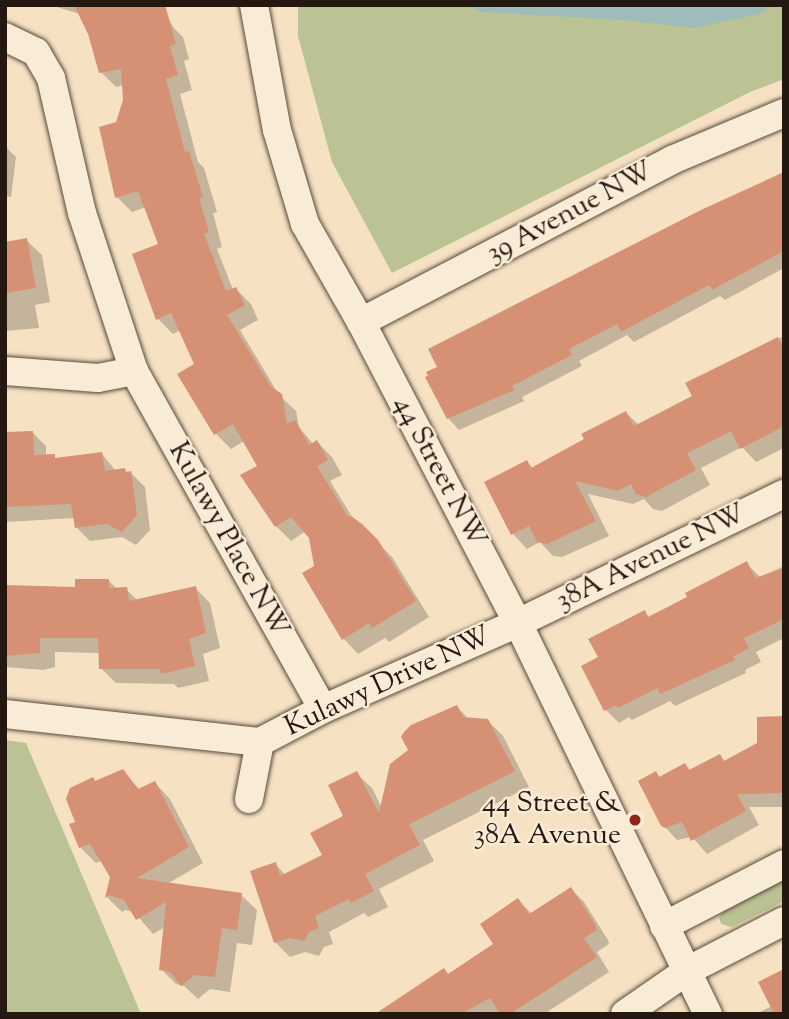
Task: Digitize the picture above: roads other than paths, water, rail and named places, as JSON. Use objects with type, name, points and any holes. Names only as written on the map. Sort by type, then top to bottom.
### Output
[{"type":"street","name":"44 Street NW","points":[[254,5],[277,130],[305,224],[360,322],[517,623],[708,1014]]},
{"type":"street","name":"Kulawy Place NW","points":[[5,37],[36,52],[51,78],[82,214],[134,371],[323,709]]},
{"type":"street","name":"39 Avenue NW","points":[[360,322],[672,160],[784,113]]},
{"type":"street","points":[[5,371],[98,378],[134,371]]},
{"type":"street","name":"38A Avenue NW","points":[[517,623],[784,494]]},
{"type":"street","name":"Kulawy Drive NW","points":[[5,714],[260,742],[323,709],[517,623]]},
{"type":"street","name":"Kulawy Drive NW","points":[[249,799],[260,742]]},
{"type":"street","points":[[664,926],[784,864]]},
{"type":"street","points":[[625,1014],[687,971],[784,921]]},
{"type":"water","points":[[466,5],[770,5],[762,13],[695,28],[623,20],[482,12]]},
{"type":"place","name":"44 Street & 38A Avenue","points":[[635,820]]}]
